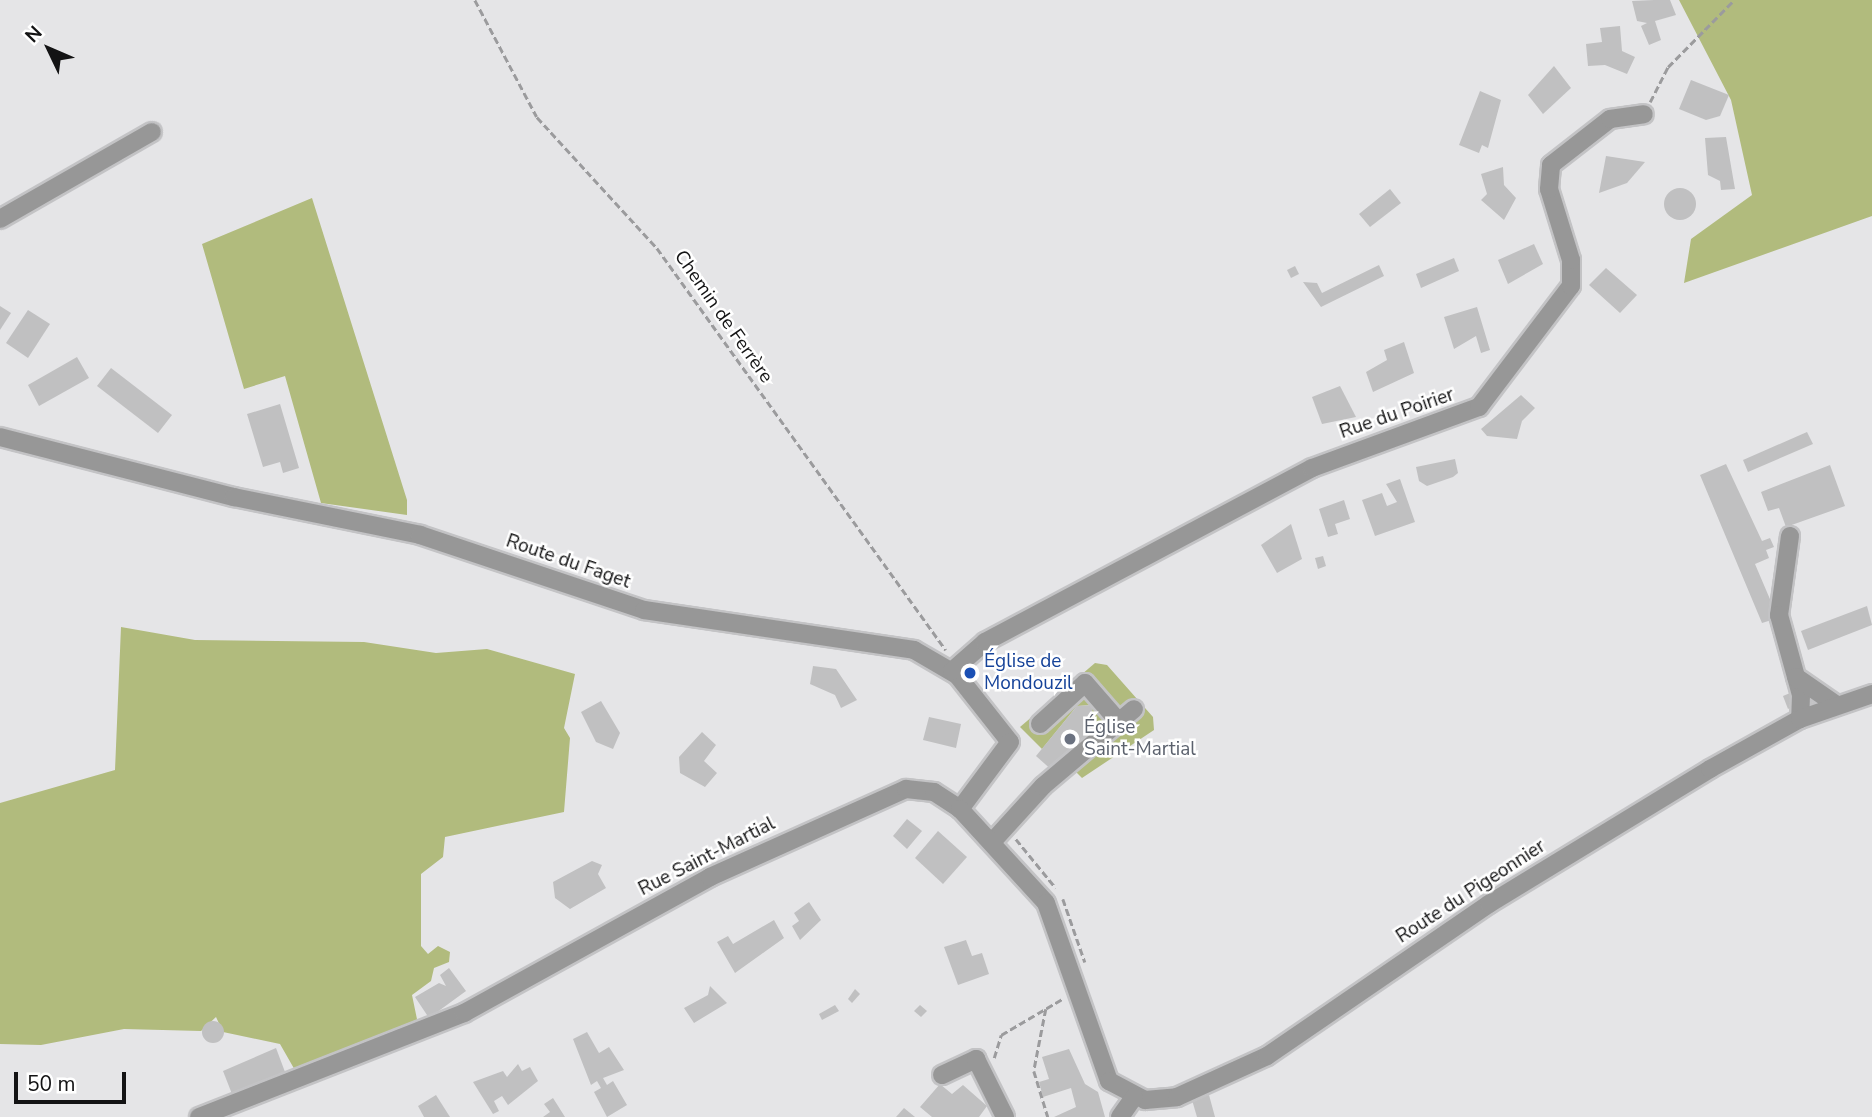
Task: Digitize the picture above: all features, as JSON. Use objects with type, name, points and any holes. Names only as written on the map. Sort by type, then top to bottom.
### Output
[{"type":"street","name":"Rue du Poirier","points":[[947,662],[1312,468],[1479,407],[1571,286],[1571,260],[1549,189],[1551,165],[1610,119],[1644,114]]},
{"type":"street","points":[[0,219],[152,132]]},
{"type":"street","name":"Route du Faget","points":[[0,437],[234,497],[420,535],[644,610],[873,641],[947,662]]},
{"type":"street","points":[[1790,536],[1779,605],[1800,719]]},
{"type":"street","points":[[947,662],[1010,742],[960,809]]},
{"type":"street","points":[[1794,675],[1835,704]]},
{"type":"street","points":[[1040,724],[1085,683],[1119,722]]},
{"type":"street","name":"Route du Pigeonnier","points":[[1134,1097],[1177,1097],[1245,1069],[1500,897],[1800,719],[1835,704],[1872,694]]},
{"type":"street","points":[[1000,836],[1043,786],[1134,709]]},
{"type":"street","name":"Rue Saint-Martial","points":[[199,1117],[464,1013],[710,877],[895,791],[925,790],[960,809],[1000,836],[1046,903],[1077,990],[1101,1070],[1134,1097]]},
{"type":"street","points":[[943,1074],[976,1059],[1005,1117]]},
{"type":"street","points":[[1120,1117],[1134,1097]]},
{"type":"path","name":"Chemin de Ferrère","points":[[475,0],[537,117],[657,248],[947,662]]},
{"type":"path","points":[[1644,114],[1668,67],[1734,0]]},
{"type":"path","points":[[1000,836],[1034,855],[1061,896],[1089,975]]},
{"type":"path","points":[[988,1079],[1001,1035],[1077,990]]},
{"type":"path","points":[[1046,1009],[1034,1071],[1048,1117]]},
{"type":"green space","points":[[1679,0],[1872,0],[1872,216],[1684,283],[1691,239],[1752,195],[1731,100]]},
{"type":"green space","points":[[312,198],[407,500],[407,515],[321,503],[285,376],[244,389],[202,244]]},
{"type":"green space","points":[[121,627],[195,640],[364,642],[436,653],[487,649],[575,674],[564,728],[570,738],[564,812],[445,837],[443,857],[421,874],[421,946],[428,954],[438,946],[450,952],[449,962],[434,968],[431,981],[412,995],[418,1024],[296,1072],[280,1044],[223,1032],[216,1017],[201,1031],[124,1029],[41,1045],[0,1044],[0,803],[115,770]]},
{"type":"green space","points":[[1095,663],[1107,665],[1153,717],[1154,730],[1082,778],[1064,760],[1093,736],[1092,705],[1077,706],[1042,749],[1020,727]]},
{"type":"building","points":[[1670,0],[1676,15],[1655,21],[1661,40],[1649,45],[1641,26],[1647,23],[1637,21],[1632,1]]},
{"type":"building","points":[[1620,26],[1622,51],[1635,57],[1627,74],[1605,65],[1588,66],[1586,44],[1602,42],[1600,28]]},
{"type":"building","points":[[1554,66],[1571,88],[1543,114],[1528,95]]},
{"type":"building","points":[[1691,80],[1729,95],[1720,116],[1706,120],[1679,109]]},
{"type":"building","points":[[1480,91],[1501,100],[1488,148],[1482,145],[1479,153],[1459,145]]},
{"type":"building","points":[[1726,137],[1735,189],[1721,190],[1720,181],[1708,175],[1705,138]]},
{"type":"building","points":[[1606,156],[1645,162],[1627,183],[1599,193]]},
{"type":"building","points":[[1503,167],[1504,185],[1516,198],[1504,220],[1481,200],[1487,194],[1481,174]]},
{"type":"building","points":[[1680,188],[1691,193],[1696,204],[1691,215],[1680,220],[1669,215],[1664,204],[1669,193]]},
{"type":"building","points":[[1390,189],[1401,203],[1370,227],[1359,214]]},
{"type":"building","points":[[1534,244],[1543,264],[1508,284],[1498,260]]},
{"type":"building","points":[[1454,258],[1459,271],[1421,288],[1416,274]]},
{"type":"building","points":[[1379,265],[1384,276],[1321,307],[1303,282],[1317,283],[1322,293]]},
{"type":"building","points":[[1295,266],[1299,274],[1291,278],[1287,270]]},
{"type":"building","points":[[1606,268],[1637,295],[1620,313],[1589,285]]},
{"type":"building","points":[[0,306],[11,313],[0,330]]},
{"type":"building","points":[[1477,307],[1490,350],[1481,353],[1476,336],[1454,349],[1444,317]]},
{"type":"building","points":[[28,310],[50,324],[28,358],[6,343]]},
{"type":"building","points":[[1404,342],[1414,373],[1373,392],[1366,372],[1387,360],[1384,350]]},
{"type":"building","points":[[77,357],[89,378],[39,406],[28,385]]},
{"type":"building","points":[[111,368],[172,415],[158,433],[97,386]]},
{"type":"building","points":[[1340,386],[1356,417],[1322,424],[1312,397]]},
{"type":"building","points":[[1521,395],[1535,408],[1522,421],[1517,439],[1487,436],[1481,429]]},
{"type":"building","points":[[280,404],[299,468],[283,473],[280,462],[263,467],[247,414]]},
{"type":"building","points":[[1807,432],[1813,444],[1748,472],[1743,460]]},
{"type":"building","points":[[1455,459],[1458,473],[1453,477],[1427,486],[1419,481],[1416,467]]},
{"type":"building","points":[[1726,464],[1762,541],[1770,538],[1774,547],[1766,550],[1769,558],[1755,564],[1778,618],[1762,623],[1700,475]]},
{"type":"building","points":[[1830,465],[1845,506],[1786,527],[1779,508],[1768,511],[1761,492]]},
{"type":"building","points":[[1400,479],[1415,522],[1375,536],[1362,500],[1382,493],[1387,506],[1397,502],[1386,484]]},
{"type":"building","points":[[1344,500],[1350,519],[1335,524],[1338,534],[1328,537],[1319,509]]},
{"type":"building","points":[[1291,524],[1302,559],[1277,573],[1261,545]]},
{"type":"building","points":[[1323,556],[1326,566],[1318,569],[1315,558]]},
{"type":"building","points":[[1867,606],[1872,625],[1808,650],[1801,631]]},
{"type":"building","points":[[813,666],[836,669],[857,700],[841,708],[835,695],[810,684]]},
{"type":"building","points":[[1790,693],[1795,705],[1788,709],[1783,696]]},
{"type":"building","points":[[601,701],[620,733],[613,749],[596,742],[581,712]]},
{"type":"building","name":"Église Saint-Martial","points":[[1092,705],[1093,736],[1054,772],[1036,756],[1077,706]]},
{"type":"building","points":[[929,717],[961,724],[956,748],[923,740]]},
{"type":"building","points":[[702,732],[716,745],[704,761],[717,773],[705,787],[680,773],[679,757]]},
{"type":"building","points":[[907,819],[922,831],[907,849],[893,836]]},
{"type":"building","points":[[938,831],[967,857],[943,884],[915,858]]},
{"type":"building","points":[[592,861],[602,865],[598,874],[606,888],[570,909],[555,898],[553,882]]},
{"type":"building","points":[[809,902],[821,920],[800,940],[792,926],[799,921],[794,913]]},
{"type":"building","points":[[774,920],[784,938],[735,973],[717,942],[728,936],[733,944]]},
{"type":"building","points":[[966,940],[972,956],[982,953],[989,974],[958,985],[944,947]]},
{"type":"building","points":[[449,968],[466,991],[429,1018],[415,997],[439,983],[446,986],[440,975]]},
{"type":"building","points":[[710,986],[727,1003],[694,1023],[684,1008],[708,995]]},
{"type":"building","points":[[855,989],[860,994],[852,1003],[848,999]]},
{"type":"building","points":[[835,1005],[839,1011],[822,1020],[819,1014]]},
{"type":"building","points":[[920,1005],[927,1011],[921,1017],[914,1011]]},
{"type":"building","points":[[213,1021],[221,1024],[224,1032],[221,1040],[213,1043],[205,1040],[202,1032],[205,1024]]},
{"type":"building","points":[[587,1032],[599,1053],[609,1047],[624,1070],[603,1078],[607,1085],[613,1081],[627,1105],[607,1117],[594,1092],[601,1088],[597,1081],[591,1085],[573,1039]]},
{"type":"building","points":[[276,1048],[285,1072],[232,1094],[223,1071]]},
{"type":"building","points":[[1069,1049],[1085,1084],[1098,1092],[1105,1117],[1054,1117],[1076,1107],[1071,1088],[1043,1097],[1039,1082],[1049,1079],[1042,1057]]},
{"type":"building","points":[[518,1064],[522,1071],[530,1067],[538,1081],[508,1105],[502,1096],[494,1101],[499,1111],[493,1114],[473,1082],[503,1071],[507,1077]]},
{"type":"building","points":[[940,1084],[952,1094],[963,1085],[987,1106],[979,1117],[932,1117],[920,1107]]},
{"type":"building","points":[[436,1095],[450,1117],[424,1117],[418,1106]]},
{"type":"building","points":[[1209,1095],[1215,1117],[1197,1117],[1192,1100]]},
{"type":"building","points":[[553,1098],[565,1117],[543,1117],[550,1112],[544,1104]]},
{"type":"building","points":[[904,1108],[915,1117],[896,1117]]},
{"type":"place","name":"Église de Mondouzil","points":[[970,673]]},
{"type":"place","name":"Église Saint-Martial","points":[[1070,739]]}]
